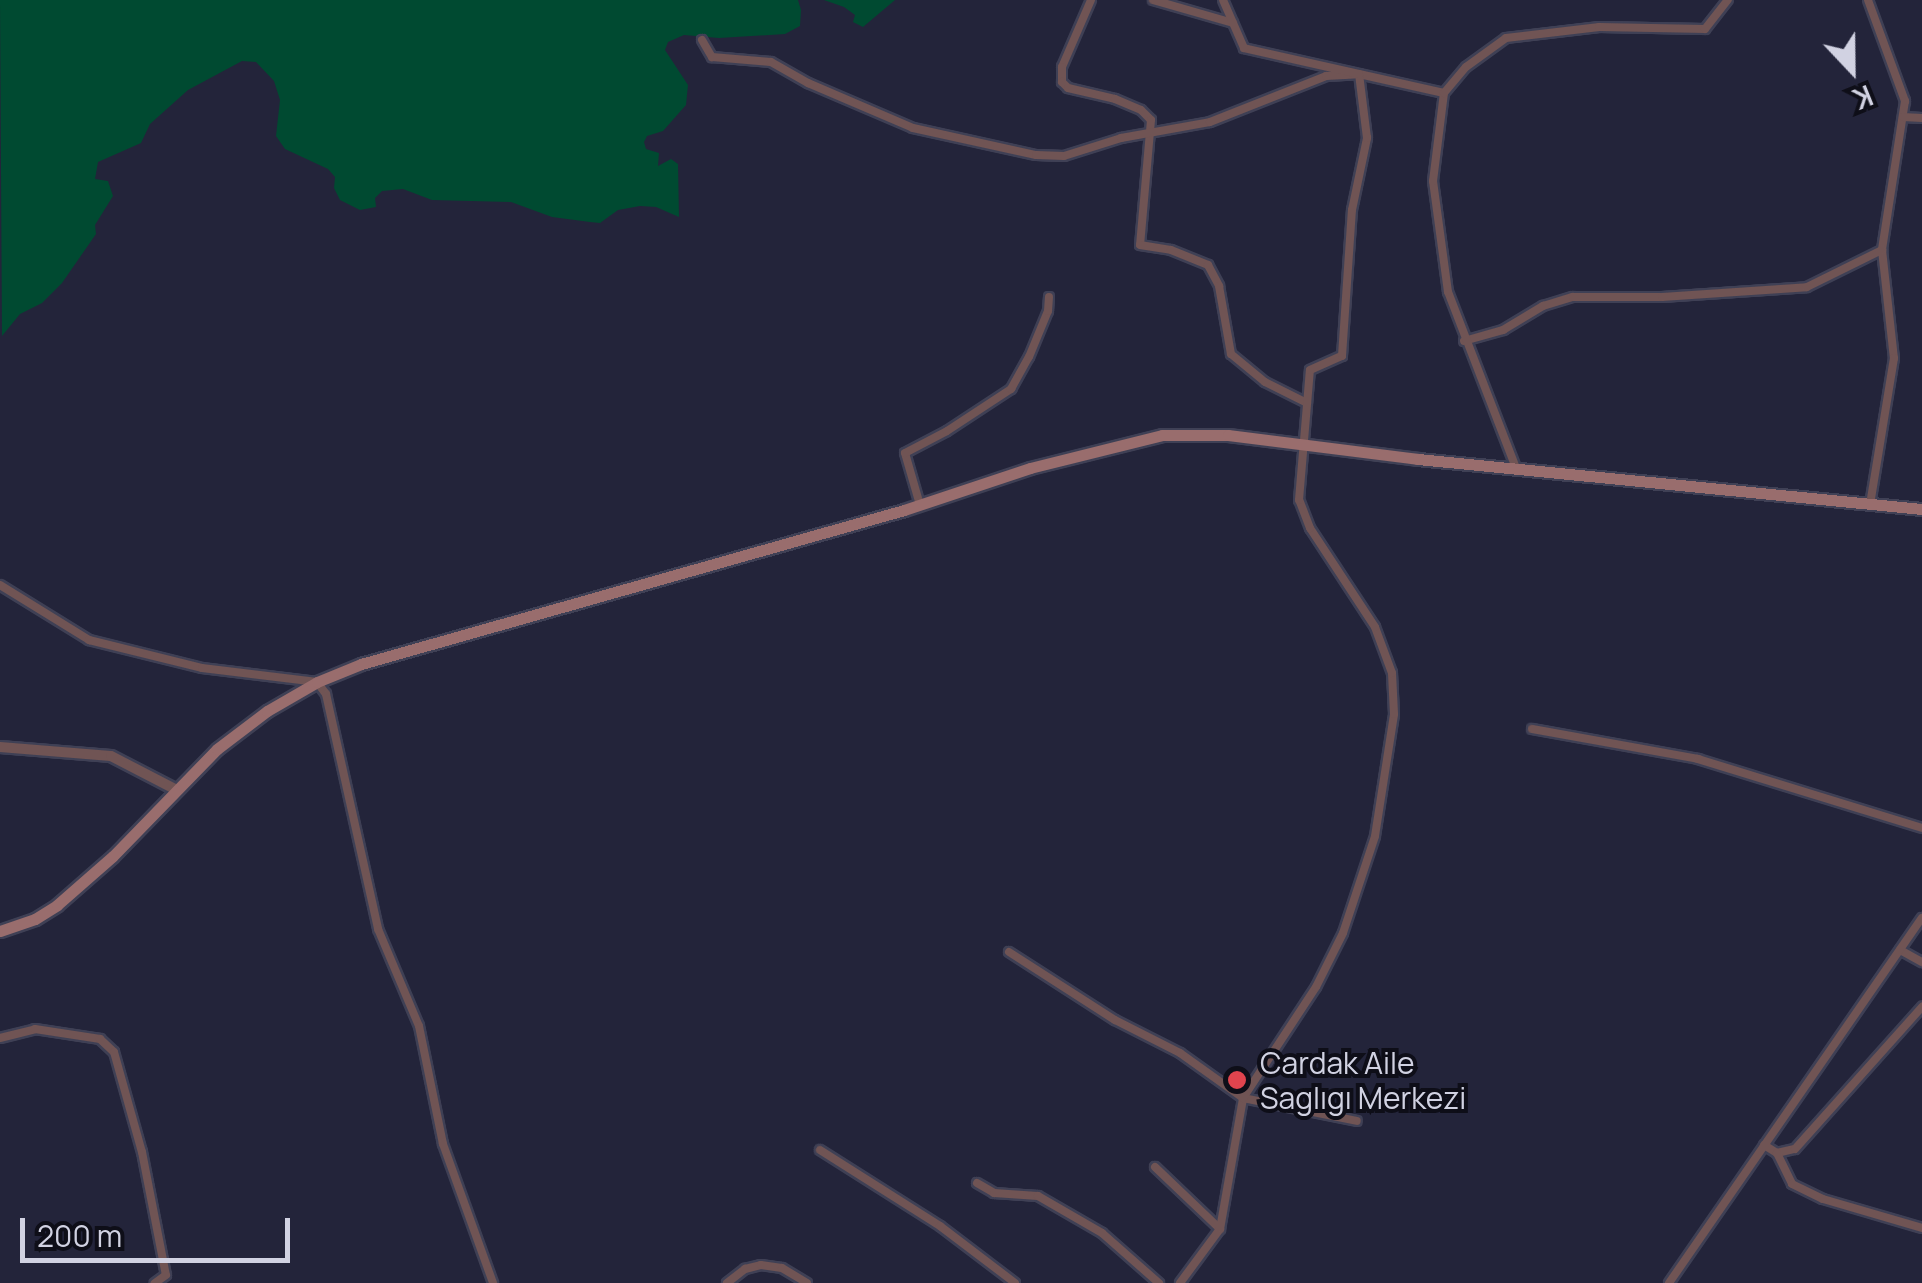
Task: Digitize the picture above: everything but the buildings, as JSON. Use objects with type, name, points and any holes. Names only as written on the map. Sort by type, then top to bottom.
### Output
[{"type":"main road","points":[[0,931],[35,919],[58,905],[217,749],[266,711],[317,682],[361,664],[920,504],[1030,468],[1162,436],[1228,434],[1922,509]]},
{"type":"street","points":[[1092,0],[1062,66],[1062,82],[1068,88],[1142,110],[1151,120],[1140,245],[1171,250],[1208,265],[1220,286],[1230,354],[1265,382],[1307,403]]},
{"type":"street","points":[[1153,0],[1234,23]]},
{"type":"street","points":[[1222,0],[1244,48],[1444,93]]},
{"type":"street","points":[[1516,468],[1448,292],[1433,182],[1444,93],[1466,67],[1506,38],[1598,27],[1705,29],[1728,0]]},
{"type":"street","points":[[1868,0],[1905,101],[1882,250],[1894,358],[1870,506]]},
{"type":"street","points":[[702,40],[712,57],[772,62],[912,128],[1036,155],[1064,156],[1090,146],[1210,122],[1326,76],[1359,74]]},
{"type":"street","points":[[1180,1283],[1220,1228],[1243,1098],[1316,986],[1343,933],[1375,836],[1394,714],[1392,673],[1375,627],[1301,513],[1298,485],[1313,366],[1334,362],[1342,356],[1352,210],[1367,138],[1359,74]]},
{"type":"street","points":[[1903,117],[1922,118]]},
{"type":"street","points":[[1464,341],[1503,330],[1543,306],[1574,297],[1662,297],[1807,287],[1882,250]]},
{"type":"street","points":[[920,504],[904,453],[948,431],[1010,389],[1030,356],[1048,311],[1049,297]]},
{"type":"street","points":[[0,585],[89,640],[202,668],[317,682],[326,694],[378,929],[418,1026],[443,1144],[493,1283]]},
{"type":"street","points":[[1532,728],[1698,760],[1922,828]]},
{"type":"street","points":[[0,747],[110,756],[178,790]]},
{"type":"street","points":[[1669,1283],[1922,918]]},
{"type":"street","points":[[1900,950],[1922,962]]},
{"type":"street","points":[[1009,952],[1088,1005],[1180,1052],[1243,1098],[1356,1121]]},
{"type":"street","points":[[1777,1153],[1795,1149],[1922,1007]]},
{"type":"street","points":[[0,1038],[35,1029],[100,1039],[114,1052],[142,1152],[166,1275],[155,1283]]},
{"type":"street","points":[[1764,1146],[1777,1153],[1792,1184],[1824,1199],[1922,1228]]},
{"type":"street","points":[[820,1150],[940,1226],[1014,1283]]},
{"type":"street","points":[[1155,1168],[1220,1228]]},
{"type":"street","points":[[977,1183],[994,1193],[1038,1196],[1102,1233],[1158,1283]]},
{"type":"street","points":[[726,1283],[744,1269],[761,1265],[782,1268],[807,1283]]},
{"type":"green space","points":[[0,0],[798,0],[801,10],[800,26],[785,34],[719,38],[684,35],[668,42],[665,50],[688,85],[686,105],[663,131],[647,136],[644,142],[646,149],[659,153],[658,166],[671,159],[678,164],[679,217],[656,207],[640,206],[618,210],[600,223],[590,222],[552,217],[511,202],[432,200],[403,189],[382,191],[375,198],[376,207],[360,210],[340,200],[334,188],[335,177],[328,169],[285,149],[276,136],[280,100],[274,81],[256,62],[242,61],[188,90],[150,124],[141,143],[98,162],[95,179],[108,181],[113,196],[95,225],[96,234],[62,283],[42,303],[20,314],[2,336]]},
{"type":"green space","points":[[824,0],[895,0],[863,27],[853,22],[855,15],[844,7]]},
{"type":"place","name":"Cardak Aile Saglıgı Merkezi","points":[[1237,1080]]}]
